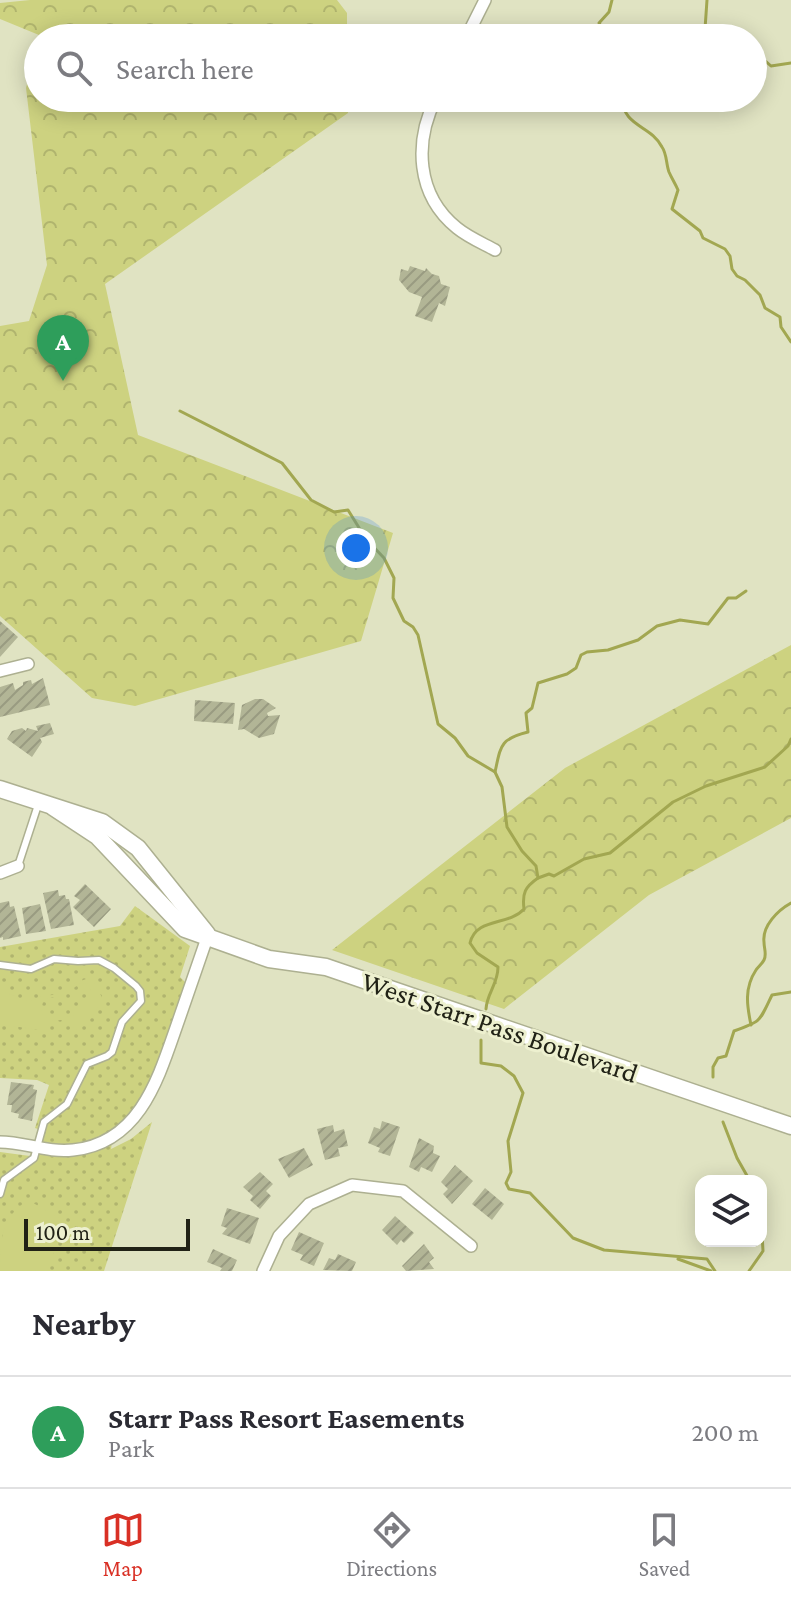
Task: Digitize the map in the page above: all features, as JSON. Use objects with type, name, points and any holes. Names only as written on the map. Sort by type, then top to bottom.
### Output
[{"type":"street","points":[[473,24],[485,0]]},
{"type":"street","points":[[429,112],[420,151],[424,178],[445,217],[463,232],[495,250]]},
{"type":"street","points":[[0,671],[28,664]]},
{"type":"street","name":"West Starr Pass Boulevard","points":[[0,789],[46,804],[97,836],[185,929],[269,959],[326,967],[791,1126]]},
{"type":"street","points":[[0,873],[18,866]]},
{"type":"street","points":[[0,1142],[72,1150],[95,1145],[117,1133],[135,1116],[156,1084],[208,935]]},
{"type":"street","points":[[263,1271],[279,1236],[309,1204],[352,1185],[403,1191],[471,1246]]},
{"type":"lane","points":[[18,866],[46,804]]},
{"type":"lane","points":[[0,965],[31,969],[54,959],[99,960],[136,986],[141,996],[141,1001],[122,1022],[112,1052],[87,1064],[67,1104],[44,1122],[34,1158],[4,1180],[0,1194]]},
{"type":"green space","points":[[30,0],[337,0],[347,13],[347,24],[24,24],[24,29],[0,19],[0,3]]},
{"type":"green space","points":[[29,112],[348,112],[105,284],[138,435],[393,533],[361,641],[135,706],[92,698],[0,616],[0,326],[29,321],[47,265]]},
{"type":"green space","points":[[791,645],[791,818],[649,895],[504,1009],[332,950],[565,768]]},
{"type":"green space","points":[[135,906],[190,946],[180,977],[190,987],[156,1084],[113,1136],[111,1149],[131,1139],[152,1122],[104,1271],[0,1271],[0,1152],[30,1156],[38,1129],[35,1128],[49,1085],[37,1080],[0,1078],[0,947],[120,926]]},
{"type":"green space","points":[[86,979],[94,983],[103,999],[78,1031],[61,1020],[51,1021],[38,1030],[0,1026],[0,990],[29,1002],[43,996],[61,994]],"holes":[[[80,983],[88,984],[91,992],[81,1002],[76,1015],[43,1016],[41,1008],[44,999],[65,995]]]},
{"type":"green space","points":[[24,1203],[35,1204],[58,1217],[56,1247],[50,1261],[39,1270],[0,1271],[3,1233],[10,1217]]},
{"type":"building","points":[[410,266],[425,271],[426,268],[439,276],[441,284],[450,287],[445,306],[439,303],[432,322],[415,316],[422,297],[409,292],[399,280],[401,269],[408,271]]},
{"type":"building","points":[[0,621],[18,637],[0,657]]},
{"type":"building","points":[[43,678],[50,705],[0,717],[0,687],[13,683],[15,690],[23,682],[31,680],[32,684]]},
{"type":"building","points":[[263,699],[276,708],[267,713],[268,716],[280,715],[274,734],[259,738],[244,729],[238,730],[242,705]]},
{"type":"building","points":[[195,700],[235,703],[233,724],[194,721]]},
{"type":"building","points":[[50,723],[54,734],[40,738],[42,742],[32,757],[7,739],[12,731],[22,728],[26,731],[27,728],[38,731],[36,726]]},
{"type":"building","points":[[85,884],[111,909],[94,927],[73,907],[80,900],[74,896]]},
{"type":"building","points":[[58,890],[59,896],[65,895],[69,899],[74,925],[51,929],[43,893]]},
{"type":"building","points":[[9,901],[10,907],[14,906],[21,936],[3,940],[3,937],[0,938],[0,903]]},
{"type":"building","points":[[40,904],[46,931],[26,934],[22,908]]},
{"type":"building","points":[[11,1082],[34,1085],[33,1089],[37,1090],[32,1121],[18,1118],[19,1114],[11,1112],[12,1105],[7,1105]]},
{"type":"building","points":[[382,1121],[400,1127],[390,1156],[378,1152],[380,1148],[368,1143],[374,1127],[380,1129]]},
{"type":"building","points":[[333,1125],[334,1132],[344,1129],[348,1146],[338,1148],[340,1156],[325,1160],[317,1129]]},
{"type":"building","points":[[419,1138],[434,1146],[433,1153],[440,1156],[432,1172],[421,1167],[419,1172],[409,1167]]},
{"type":"building","points":[[304,1148],[313,1165],[289,1178],[278,1159]]},
{"type":"building","points":[[455,1165],[473,1181],[452,1204],[443,1194],[448,1189],[441,1182]]},
{"type":"building","points":[[260,1172],[273,1184],[266,1191],[271,1196],[260,1209],[250,1200],[253,1196],[243,1187]]},
{"type":"building","points":[[485,1188],[504,1204],[492,1220],[472,1204]]},
{"type":"building","points":[[227,1208],[259,1218],[250,1244],[222,1234],[227,1228],[221,1226]]},
{"type":"building","points":[[395,1216],[414,1233],[404,1243],[401,1240],[397,1245],[382,1230]]},
{"type":"building","points":[[299,1232],[324,1243],[314,1266],[300,1260],[303,1255],[291,1250]]},
{"type":"building","points":[[424,1244],[434,1258],[429,1262],[434,1269],[406,1271],[402,1266]]},
{"type":"building","points":[[213,1249],[237,1260],[232,1271],[220,1271],[222,1268],[207,1262]]},
{"type":"building","points":[[338,1254],[356,1262],[352,1271],[323,1270],[329,1258],[335,1260]]},
{"type":"waterway","points":[[600,24],[609,12],[612,0]]},
{"type":"waterway","points":[[705,24],[707,0]]},
{"type":"waterway","points":[[767,62],[771,66],[791,63]]},
{"type":"waterway","points":[[626,112],[664,150],[669,172],[678,190],[672,209],[700,231],[703,238],[725,249],[730,256],[732,269],[760,295],[765,308],[780,317],[781,327],[791,342]]},
{"type":"waterway","points":[[180,411],[282,463],[311,500],[334,512],[348,510],[366,539],[384,558],[394,578],[393,598],[404,621],[418,635],[438,724],[455,738],[468,756],[495,772],[502,787],[507,827],[536,866],[538,878],[525,891],[524,909],[510,918],[486,925],[473,935],[470,943],[477,953],[498,967],[486,1009]]},
{"type":"waterway","points":[[495,772],[503,744],[512,737],[528,732],[526,713],[532,708],[538,683],[567,674],[576,668],[581,655],[587,652],[608,650],[638,640],[657,626],[680,620],[708,624],[728,598],[736,598],[746,591]]},
{"type":"waterway","points":[[538,878],[549,874],[554,876],[584,859],[610,853],[673,802],[706,786],[765,767],[788,746],[791,739]]},
{"type":"waterway","points":[[751,1025],[748,990],[752,977],[765,958],[764,936],[776,914],[791,903]]},
{"type":"waterway","points":[[713,1077],[713,1067],[718,1058],[726,1056],[734,1031],[759,1019],[772,995],[791,992]]},
{"type":"waterway","points":[[481,1040],[481,1063],[501,1066],[514,1076],[523,1093],[508,1141],[511,1172],[506,1183],[509,1189],[530,1193],[573,1238],[604,1250],[707,1259],[715,1271]]},
{"type":"waterway","points":[[723,1122],[747,1175]]},
{"type":"waterway","points":[[749,1271],[763,1247]]},
{"type":"waterway","points":[[678,1259],[711,1271]]},
{"type":"place","name":"Starr Pass Resort Easements","points":[[63,381]]}]
